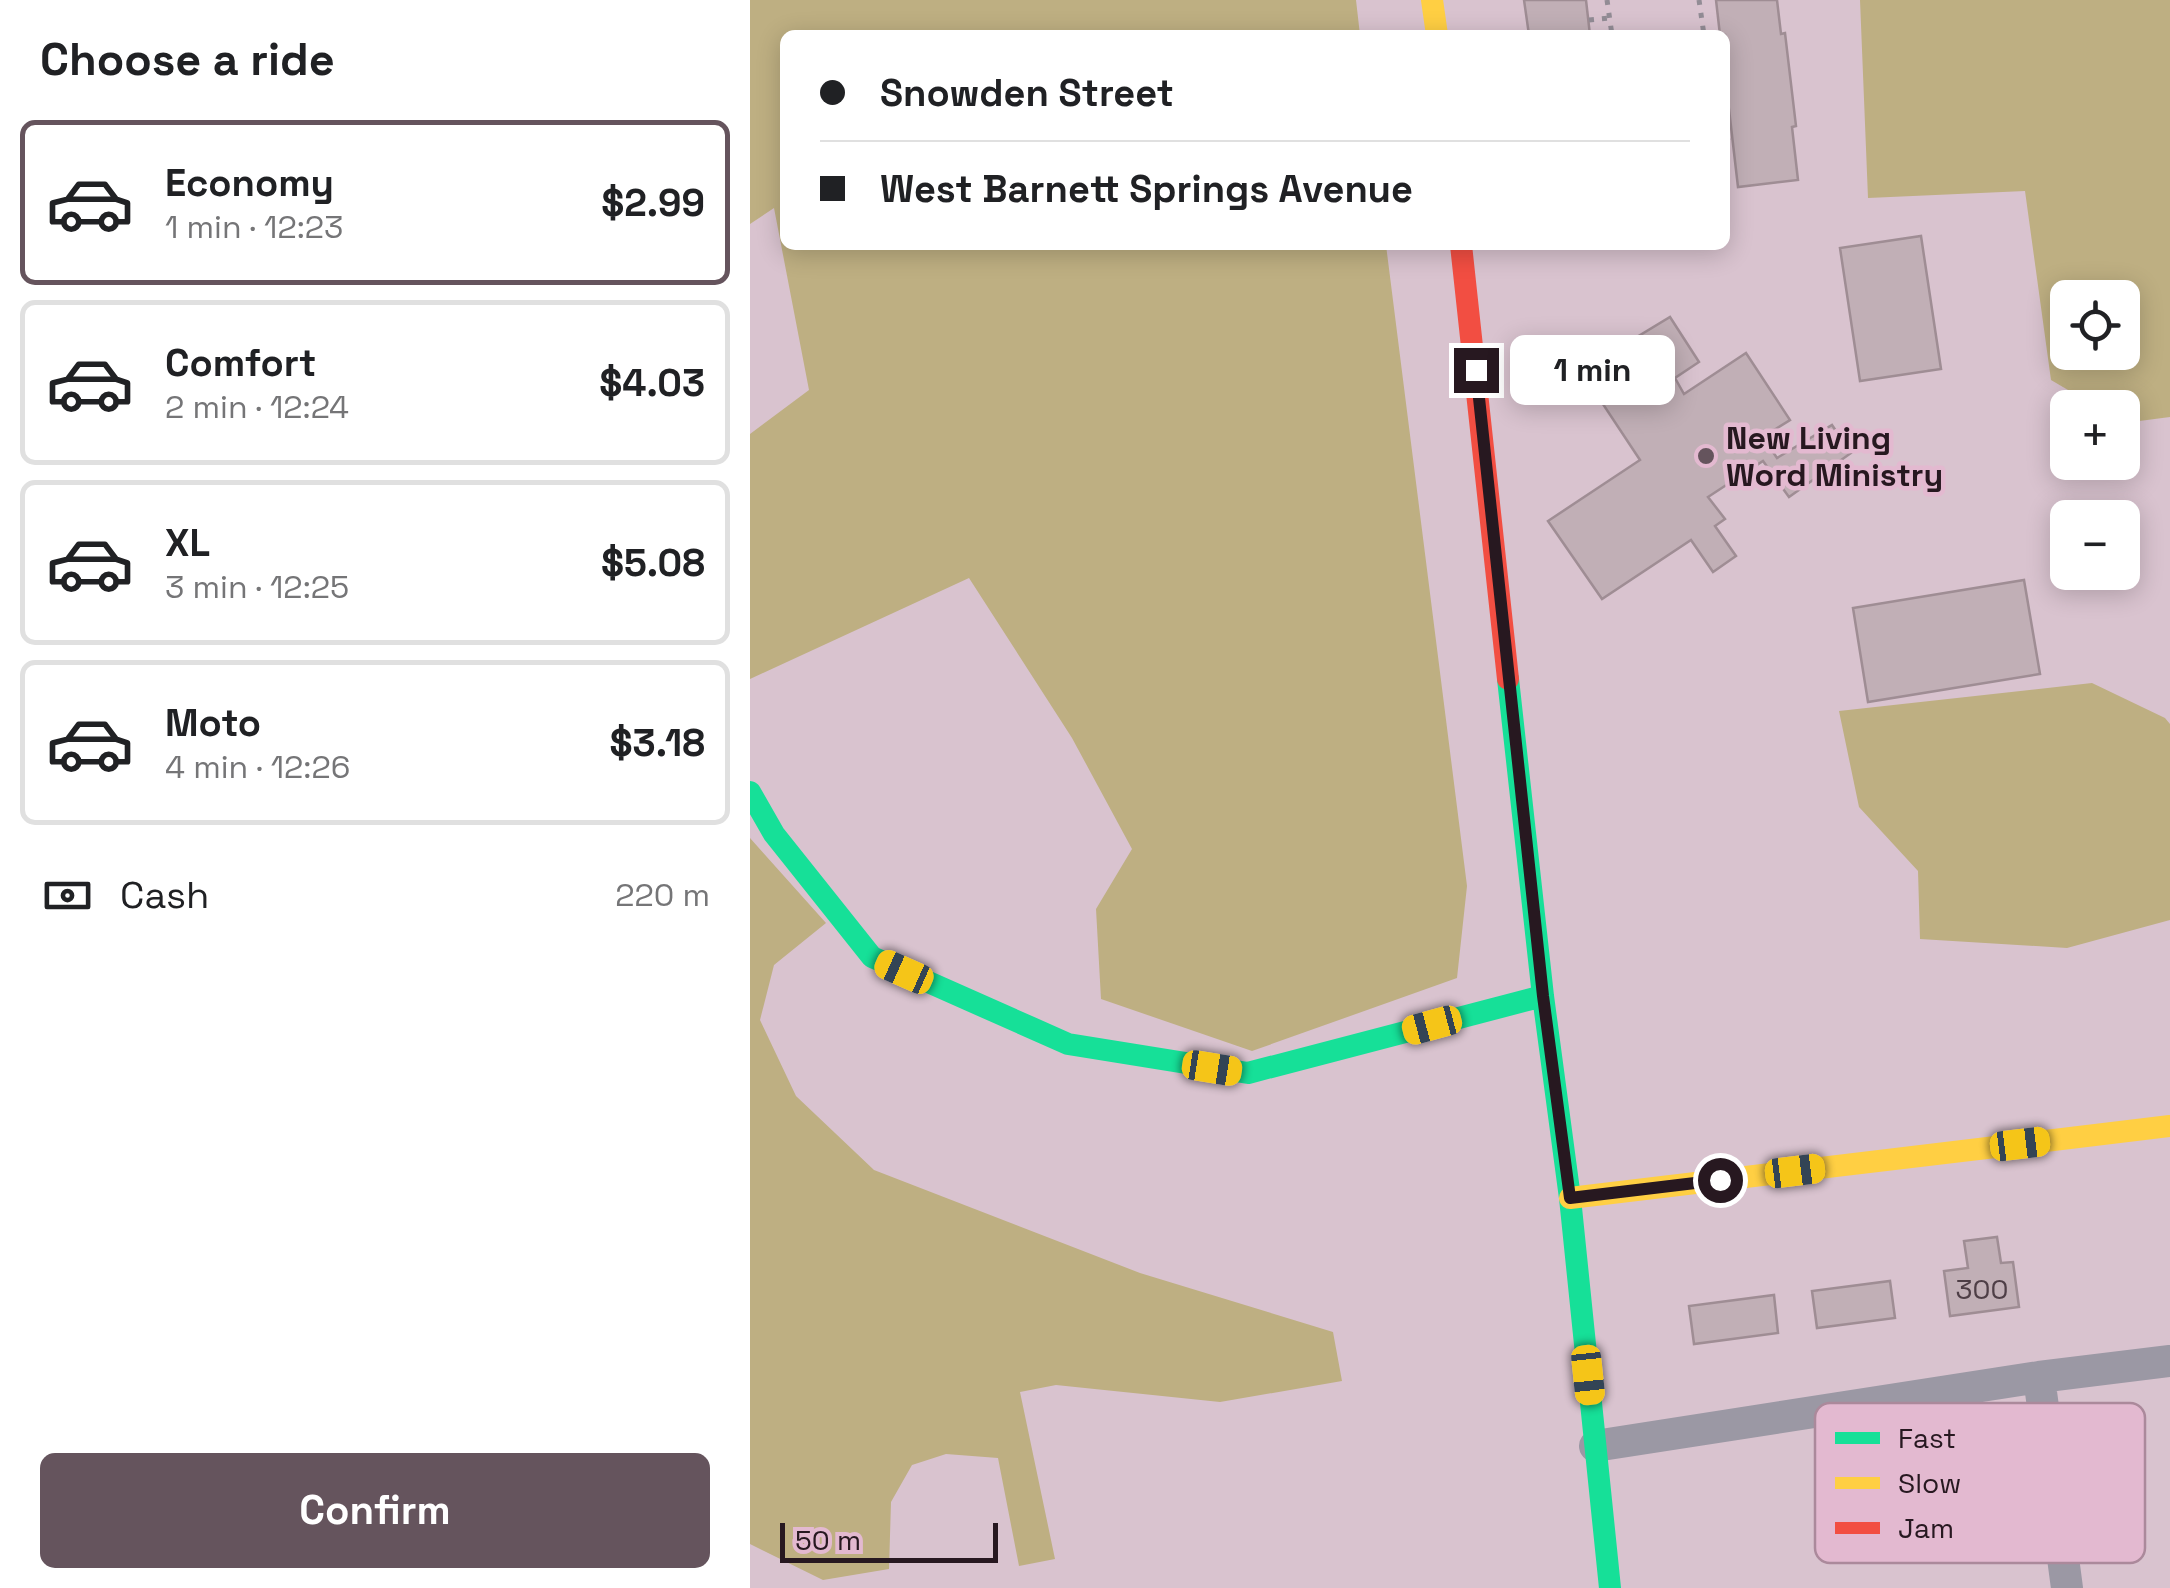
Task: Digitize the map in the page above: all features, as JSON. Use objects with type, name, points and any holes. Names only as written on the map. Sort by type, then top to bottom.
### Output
[{"type":"street","points":[[1432,0],[1435,30]]},
{"type":"street","points":[[1463,250],[1610,1588]]},
{"type":"street","points":[[750,792],[774,834],[872,958],[1068,1044],[1248,1074],[1543,996]]},
{"type":"street","points":[[1570,1198],[2170,1126]]},
{"type":"street","points":[[1876,1403],[2170,1362]]},
{"type":"street","points":[[2039,1378],[2042,1403]]},
{"type":"street","points":[[1596,1446],[1815,1412]]},
{"type":"street","points":[[2064,1563],[2067,1588]]},
{"type":"path","points":[[1608,0],[1611,30]]},
{"type":"path","points":[[1700,0],[1703,30]]},
{"type":"path","points":[[1588,20],[1610,18]]},
{"type":"shaded area","points":[[750,0],[1356,0],[1359,30],[780,30],[780,239],[774,208],[750,224]]},
{"type":"shaded area","points":[[1860,0],[2170,0],[2170,417],[2140,421],[2140,390],[2068,390],[2051,380],[2025,191],[1868,198]]},
{"type":"shaded area","points":[[782,250],[1387,250],[1467,886],[1457,978],[1252,1051],[1101,999],[1096,909],[1132,849],[1072,738],[969,578],[750,679],[750,434],[809,390]]},
{"type":"shaded area","points":[[2092,683],[2170,724],[2170,920],[2067,948],[1920,939],[1918,871],[1859,807],[1839,711]]},
{"type":"shaded area","points":[[750,838],[826,923],[774,965],[760,1020],[796,1096],[874,1170],[1140,1273],[1333,1332],[1342,1381],[1220,1402],[1056,1385],[1020,1392],[1055,1559],[1019,1566],[998,1458],[946,1454],[912,1465],[891,1502],[889,1569],[823,1580],[750,1544]]},
{"type":"building","points":[[1524,0],[1586,0],[1589,30],[1528,30]]},
{"type":"building","points":[[1716,0],[1777,0],[1796,126],[1792,127],[1798,180],[1738,187],[1730,118],[1730,30],[1719,30]]},
{"type":"building","points":[[1921,236],[1941,369],[1860,381],[1840,248]]},
{"type":"building","name":"New Living Word Ministry","points":[[1670,317],[1699,362],[1675,378],[1684,394],[1746,353],[1790,420],[1763,437],[1777,458],[1832,425],[1851,453],[1789,497],[1763,461],[1708,497],[1725,519],[1715,526],[1736,556],[1713,572],[1691,540],[1602,599],[1548,521],[1640,460],[1581,371]]},
{"type":"building","points":[[2024,580],[2040,674],[1868,702],[1853,608]]},
{"type":"building","points":[[1997,1237],[2001,1263],[2013,1262],[2019,1307],[1950,1316],[1944,1271],[1968,1268],[1964,1241]]},
{"type":"building","points":[[1890,1281],[1895,1318],[1817,1328],[1812,1291]]},
{"type":"building","points":[[1774,1295],[1778,1333],[1694,1344],[1689,1306]]},
{"type":"traffic: fast","points":[[1508,679],[1570,1198],[1610,1588]]},
{"type":"traffic: fast","points":[[750,792],[774,834],[872,957],[1068,1044],[1248,1073],[1543,996]]},
{"type":"traffic: slow","points":[[1432,0],[1436,30]]},
{"type":"traffic: slow","points":[[1570,1198],[2170,1126]]},
{"type":"traffic: jam","points":[[1462,250],[1508,679]]},
{"type":"place","name":"New Living Word Ministry","points":[[1706,456]]},
{"type":"route","points":[[1476,370],[1543,996],[1570,1198],[1720,1180]]}]
